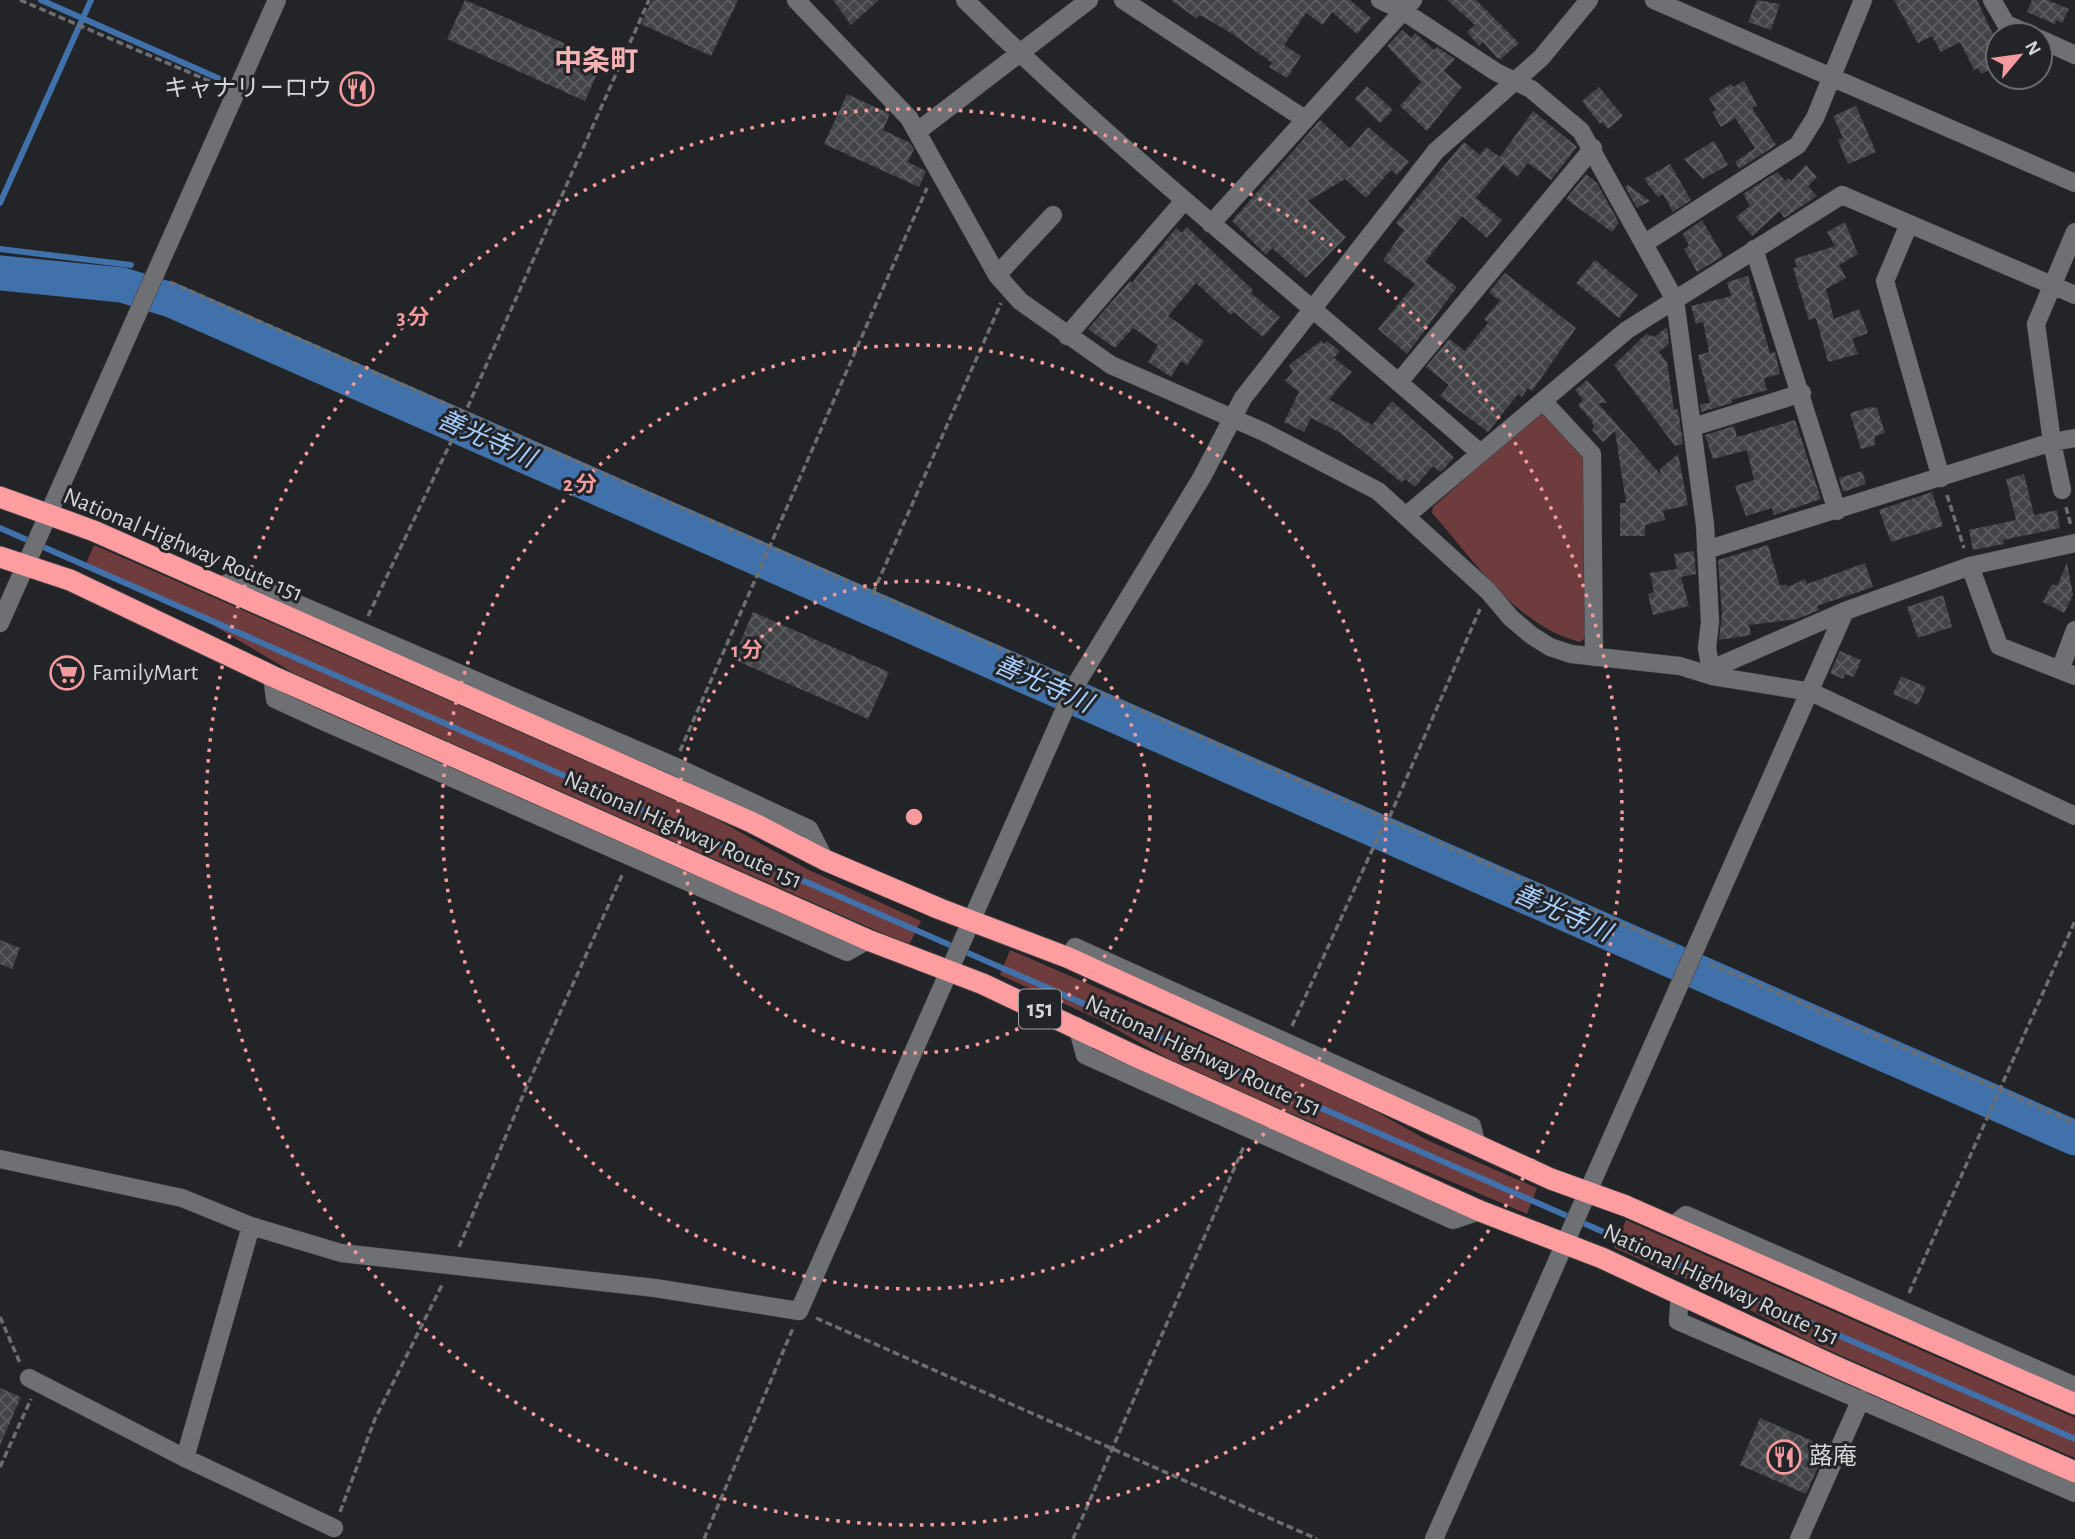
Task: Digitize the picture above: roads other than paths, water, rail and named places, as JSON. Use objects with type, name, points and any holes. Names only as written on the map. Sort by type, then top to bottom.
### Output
[{"type":"highway","name":"National Highway Route 151","points":[[0,497],[43,525],[94,531],[751,822],[825,860],[972,922],[1069,958],[1477,1146],[1671,1227],[2075,1404]]},
{"type":"highway","name":"National Highway Route 151","points":[[0,557],[28,560],[272,676],[868,940],[983,984],[1077,1026],[1137,1057],[1480,1211],[1567,1244],[1679,1293],[1832,1365],[2075,1472]]},
{"type":"street","points":[[0,623],[277,0]]},
{"type":"street","points":[[796,0],[918,131],[1002,282],[1067,336],[1111,365],[1264,432],[1378,491],[1488,591],[1511,618],[1531,635],[1550,647],[1594,657],[1680,666],[1712,676],[1811,692],[2075,816]]},
{"type":"street","points":[[965,0],[1020,54],[1183,202],[1480,453]]},
{"type":"street","points":[[918,131],[1089,0]]},
{"type":"street","points":[[1123,0],[1303,118]]},
{"type":"street","points":[[1380,0],[1408,5],[1514,81],[1531,89],[1581,131],[1675,300],[1693,427],[1706,550],[1710,622],[1707,648],[1712,676]]},
{"type":"street","points":[[0,1159],[183,1198],[251,1226],[341,1253],[655,1288],[799,1311],[1074,691],[1202,477],[1243,398],[1436,151],[1541,58],[1589,0]]},
{"type":"street","points":[[1654,0],[2075,183]]},
{"type":"street","points":[[1645,243],[1798,145],[1815,118],[1829,76],[1863,0]]},
{"type":"street","points":[[1992,0],[2004,21]]},
{"type":"street","points":[[1211,224],[1303,118],[1408,5]]},
{"type":"street","points":[[2054,45],[2075,55]]},
{"type":"street","points":[[1399,382],[1592,148]]},
{"type":"street","points":[[1407,515],[1627,330],[1842,195],[2075,295]]},
{"type":"street","points":[[1067,336],[1183,202]]},
{"type":"street","points":[[1002,282],[1052,215]]},
{"type":"street","points":[[1909,224],[1885,281],[1941,478]]},
{"type":"street","points":[[2062,491],[2052,442],[2036,324],[2075,232]]},
{"type":"street","points":[[1754,249],[1802,393],[1837,511]]},
{"type":"street","points":[[1693,427],[1802,393]]},
{"type":"street","points":[[1543,401],[1592,454],[1594,657]]},
{"type":"street","points":[[1706,550],[2052,442],[2075,438]]},
{"type":"street","points":[[1712,676],[1721,665],[1845,611],[1970,566],[2073,536]]},
{"type":"street","points":[[1970,566],[1999,646],[2068,673],[2075,630]]},
{"type":"street","points":[[218,586],[240,579],[674,766],[810,829],[825,860]]},
{"type":"street","points":[[1434,1539],[1567,1244],[1845,611]]},
{"type":"street","points":[[272,676],[275,699],[847,953],[868,940]]},
{"type":"street","points":[[1069,958],[1075,947],[1472,1126],[1477,1146]]},
{"type":"street","points":[[1077,1026],[1085,1055],[1452,1220],[1480,1211]]},
{"type":"street","points":[[1671,1227],[1686,1215],[2075,1386]]},
{"type":"street","points":[[185,1458],[251,1226]]},
{"type":"street","points":[[1679,1293],[1678,1321],[2075,1493]]},
{"type":"street","points":[[29,1378],[185,1458],[334,1528]]},
{"type":"street","points":[[1799,1539],[1861,1399]]},
{"type":"waterway","points":[[41,0],[220,79]]},
{"type":"waterway","points":[[0,203],[91,0]]},
{"type":"waterway","points":[[0,249],[131,265]]},
{"type":"waterway","name":"善光寺川","points":[[0,273],[122,285],[171,300],[2075,1138]]},
{"type":"waterway","points":[[0,528],[2075,1439]]},
{"type":"place","name":"キャナリーロウ","points":[[357,89]]},
{"type":"place","name":"FamilyMart","points":[[67,673]]},
{"type":"place","name":"蕗庵","points":[[1784,1457]]},
{"type":"district","name":"中条町","points":[[596,62]]}]
